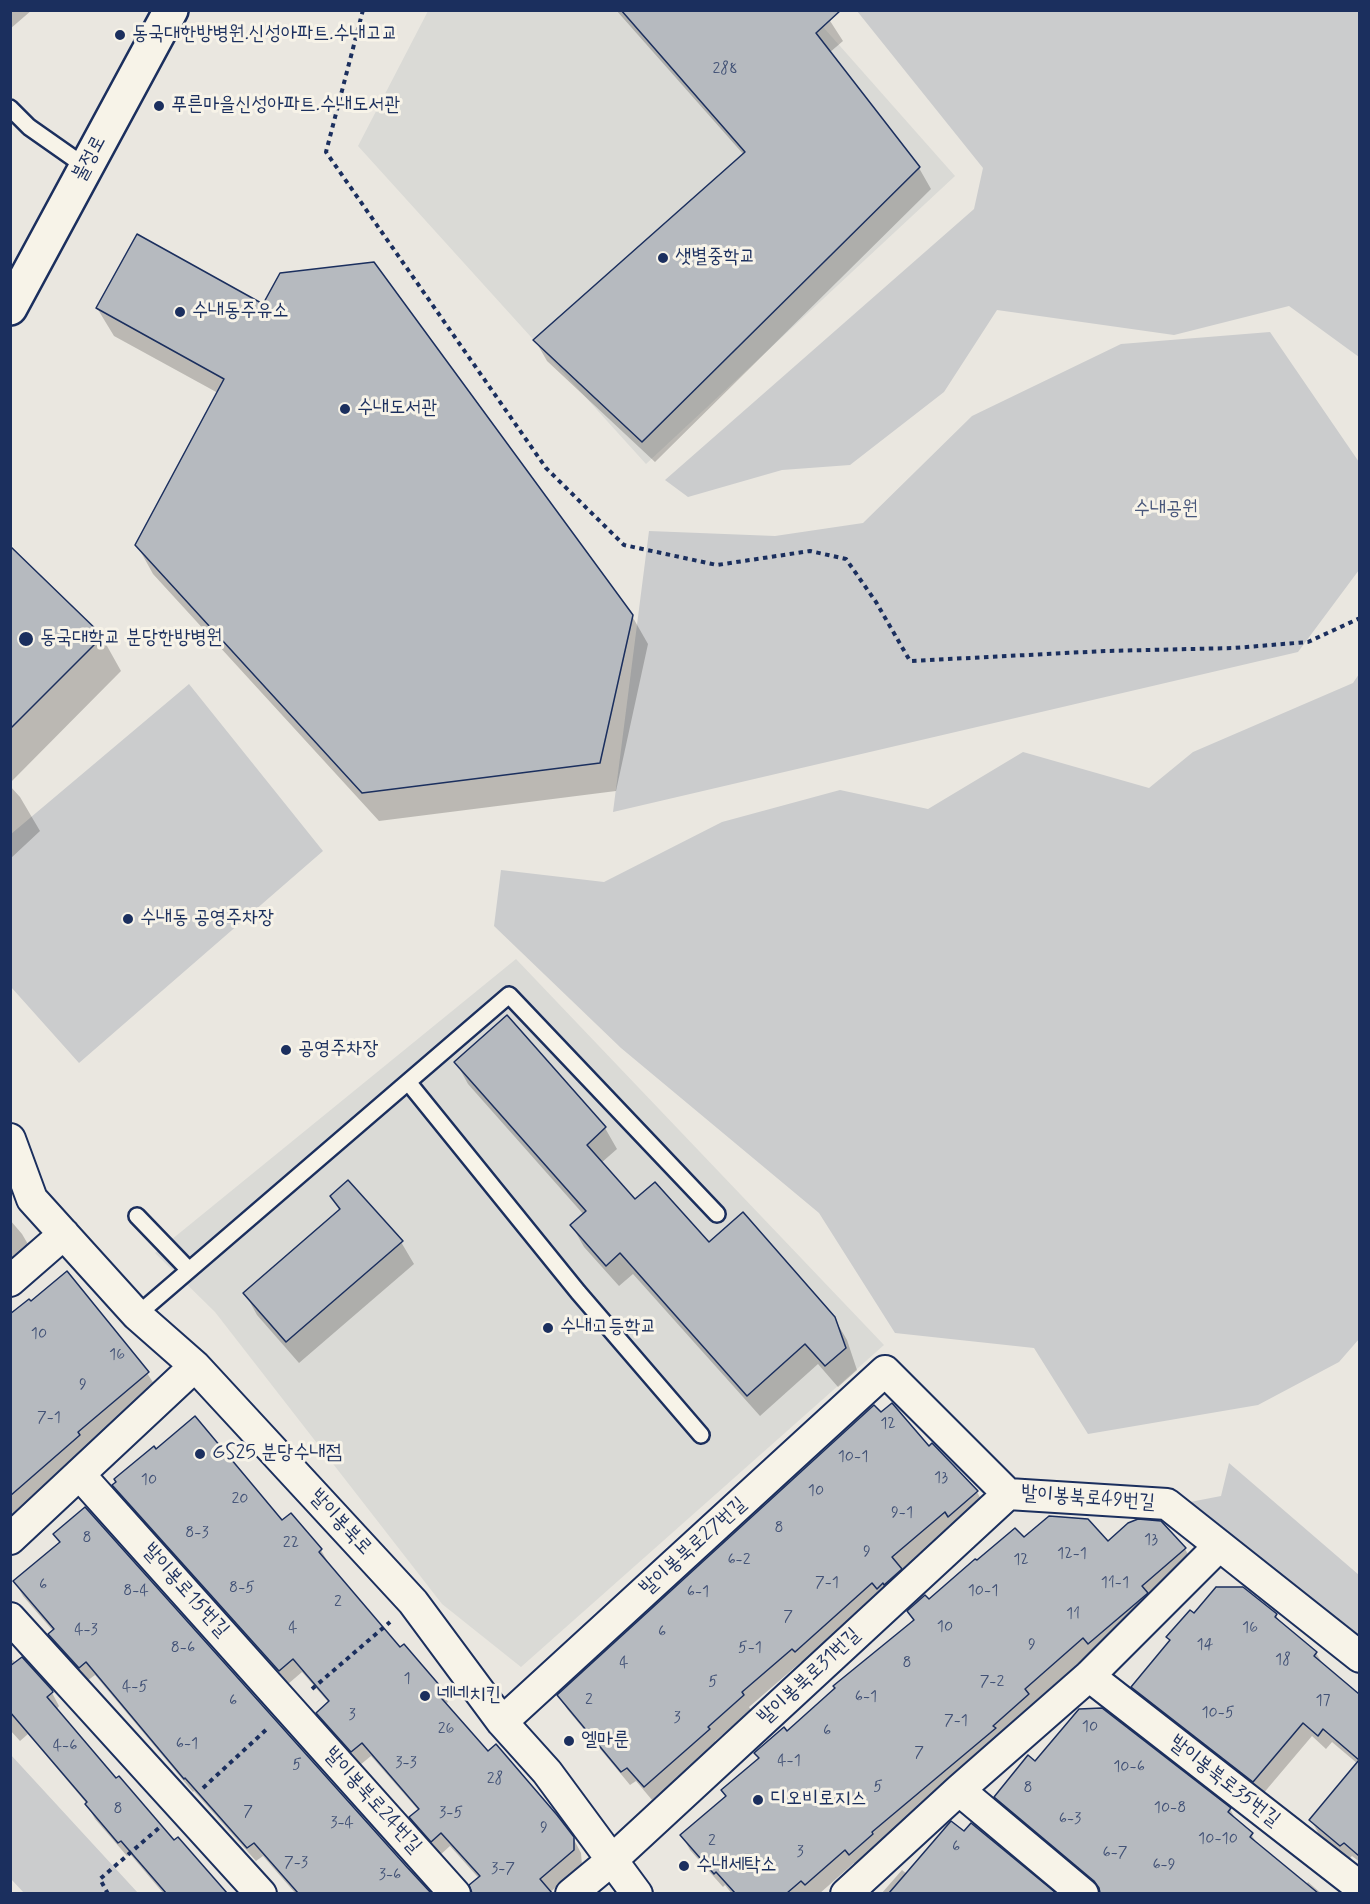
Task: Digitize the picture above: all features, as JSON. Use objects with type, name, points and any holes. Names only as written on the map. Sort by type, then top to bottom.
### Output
[{"type":"main road","name":"불정로","points":[[10,308],[171,10]]},
{"type":"street","name":"발이봉북로","points":[[10,1139],[32,1199],[137,1315],[195,1366],[413,1602],[502,1722],[547,1772],[637,1893]]},
{"type":"street","points":[[10,1281],[64,1234]]},
{"type":"street","points":[[10,1539],[195,1366]]},
{"type":"street","name":"발이봉북로27번길","points":[[502,1722],[885,1371]]},
{"type":"street","name":"발이봉북로49번길","points":[[885,1371],[1008,1494],[1167,1504],[1359,1657]]},
{"type":"street","name":"발이봉로15번길","points":[[80,1474],[290,1708]]},
{"type":"street","name":"발이봉북로31번길","points":[[571,1893],[612,1860],[1008,1494]]},
{"type":"street","points":[[846,1893],[1089,1676],[1219,1546]]},
{"type":"street","points":[[10,1618],[261,1893]]},
{"type":"street","name":"발이봉북로35번길","points":[[1089,1676],[1359,1887]]},
{"type":"street","name":"발이봉북로24번길","points":[[290,1708],[455,1893]]},
{"type":"street","points":[[959,1790],[1083,1893]]},
{"type":"lane","points":[[10,108],[29,127],[86,167]]},
{"type":"lane","points":[[137,1315],[509,995],[717,1214]]},
{"type":"lane","points":[[408,1082],[578,1292],[701,1435]]},
{"type":"lane","points":[[136,1216],[189,1270]]},
{"type":"path","points":[[363,10],[326,152],[546,468],[624,545],[717,565],[810,551],[846,559],[876,602],[910,661],[1105,651],[1234,648],[1308,642],[1359,618]]},
{"type":"path","points":[[108,1893],[100,1879],[181,1808]]},
{"type":"shaded area","name":"샛별중학교","points":[[428,11],[809,11],[955,176],[646,464],[358,146]]},
{"type":"shaded area","name":"수내고등학교","points":[[516,959],[884,1345],[521,1667],[442,1604],[215,1312],[155,1253]]},
{"type":"green space","points":[[857,11],[1359,11],[1359,357],[1289,306],[1174,335],[997,310],[944,392],[850,465],[782,470],[688,497],[665,480],[974,209],[983,168]]},
{"type":"green space","name":"수내공원","points":[[1270,332],[1359,462],[1359,570],[1298,652],[613,812],[649,531],[775,536],[863,523],[972,416],[1121,344]]},
{"type":"green space","points":[[1359,674],[1359,1339],[1339,1362],[1258,1405],[1088,1434],[1034,1348],[895,1333],[819,1213],[621,1048],[494,926],[501,870],[604,882],[722,822],[840,790],[928,809],[1023,752],[1149,788],[1193,752],[1353,683]]},
{"type":"green space","name":"수내동 공영주차장","points":[[189,684],[323,851],[79,1063],[11,987],[11,834]]},
{"type":"green space","points":[[1229,1463],[1359,1575],[1359,1647],[1185,1503],[1221,1496]]},
{"type":"green space","points":[[10,1755],[138,1893],[24,1893],[11,1879]]},
{"type":"building","points":[[621,10],[841,10],[816,33],[920,167],[642,442],[533,340],[745,152]]},
{"type":"building","name":"수내도서관","points":[[137,234],[263,304],[280,273],[374,262],[633,615],[600,763],[362,793],[135,545],[224,379],[96,308]]},
{"type":"building","name":"동국대학교 분당한방병원","points":[[10,546],[103,636],[10,729]]},
{"type":"building","points":[[507,1015],[606,1127],[587,1145],[635,1199],[655,1182],[709,1242],[743,1212],[835,1317],[846,1348],[825,1366],[805,1344],[747,1396],[620,1253],[606,1266],[570,1225],[586,1211],[454,1062]]},
{"type":"building","points":[[348,1180],[403,1241],[286,1342],[243,1293],[340,1209],[330,1196]]},
{"type":"building","points":[[67,1271],[149,1372],[78,1432],[80,1435],[10,1496],[10,1314],[29,1299],[31,1301]]},
{"type":"building","points":[[892,1403],[929,1446],[932,1443],[978,1491],[948,1517],[945,1512],[892,1557],[902,1569],[884,1585],[883,1583],[877,1589],[872,1583],[795,1652],[792,1649],[742,1692],[744,1695],[708,1727],[710,1729],[644,1787],[627,1768],[621,1772],[557,1695],[874,1405],[881,1412]]},
{"type":"building","points":[[195,1416],[282,1520],[291,1513],[322,1549],[319,1552],[400,1647],[404,1644],[441,1687],[436,1692],[488,1751],[496,1744],[574,1837],[574,1850],[540,1879],[552,1893],[472,1893],[469,1885],[480,1876],[441,1833],[431,1842],[409,1817],[419,1809],[362,1743],[351,1752],[316,1713],[329,1701],[293,1659],[279,1671],[112,1485],[116,1482],[114,1479],[154,1446],[156,1449]]},
{"type":"building","points":[[85,1507],[431,1893],[298,1893],[254,1843],[247,1848],[184,1779],[86,1662],[79,1668],[48,1634],[54,1629],[13,1581],[60,1542],[53,1534]]},
{"type":"building","points":[[1049,1516],[1088,1519],[1108,1541],[1128,1523],[1138,1519],[1161,1521],[1186,1548],[1142,1586],[1148,1593],[1088,1644],[1083,1638],[1025,1689],[1029,1694],[993,1726],[996,1728],[872,1832],[873,1834],[849,1855],[845,1850],[805,1885],[801,1881],[787,1893],[735,1893],[716,1872],[714,1874],[680,1835],[726,1796],[721,1790],[759,1758],[754,1753],[784,1727],[787,1731],[835,1688],[833,1686],[914,1620],[907,1611],[925,1595],[929,1599],[1015,1528],[1024,1537]]},
{"type":"building","points":[[1216,1587],[1243,1587],[1277,1614],[1275,1617],[1317,1652],[1314,1656],[1359,1694],[1359,1760],[1323,1729],[1318,1736],[1303,1723],[1253,1782],[1131,1687],[1170,1640],[1166,1637],[1190,1610],[1194,1613]]},
{"type":"building","points":[[22,1657],[52,1690],[53,1692],[47,1697],[116,1778],[119,1776],[174,1840],[178,1837],[227,1893],[166,1893],[121,1841],[118,1843],[85,1804],[87,1802],[10,1712],[10,1666]]},
{"type":"building","points":[[1102,1708],[1231,1808],[1228,1812],[1253,1833],[1250,1837],[1318,1893],[1100,1893],[1094,1881],[994,1797],[1028,1755],[1035,1761],[1079,1709]]},
{"type":"building","points":[[1359,1760],[1359,1856],[1344,1843],[1340,1846],[1309,1820]]},
{"type":"building","points":[[951,1821],[964,1831],[971,1823],[1056,1893],[889,1893]]},
{"type":"place","name":"동국대한방병원.신성아파트.수내고교","points":[[120,35]]},
{"type":"place","name":"푸른마을신성아파트.수내도서관","points":[[159,106]]},
{"type":"place","name":"샛별중학교","points":[[663,258]]},
{"type":"place","name":"수내동주유소","points":[[180,312]]},
{"type":"place","name":"수내도서관","points":[[345,409]]},
{"type":"place","name":"동국대학교 분당한방병원","points":[[26,639]]},
{"type":"place","name":"수내동 공영주차장","points":[[128,919]]},
{"type":"place","name":"공영주차장","points":[[286,1050]]},
{"type":"place","name":"수내고등학교","points":[[548,1328]]},
{"type":"place","name":"GS25 분당수내점","points":[[200,1454]]},
{"type":"place","name":"네네치킨","points":[[425,1696]]},
{"type":"place","name":"엘마룬","points":[[569,1741]]},
{"type":"place","name":"디오비로지스","points":[[758,1800]]},
{"type":"place","name":"수내세탁소","points":[[684,1866]]}]
